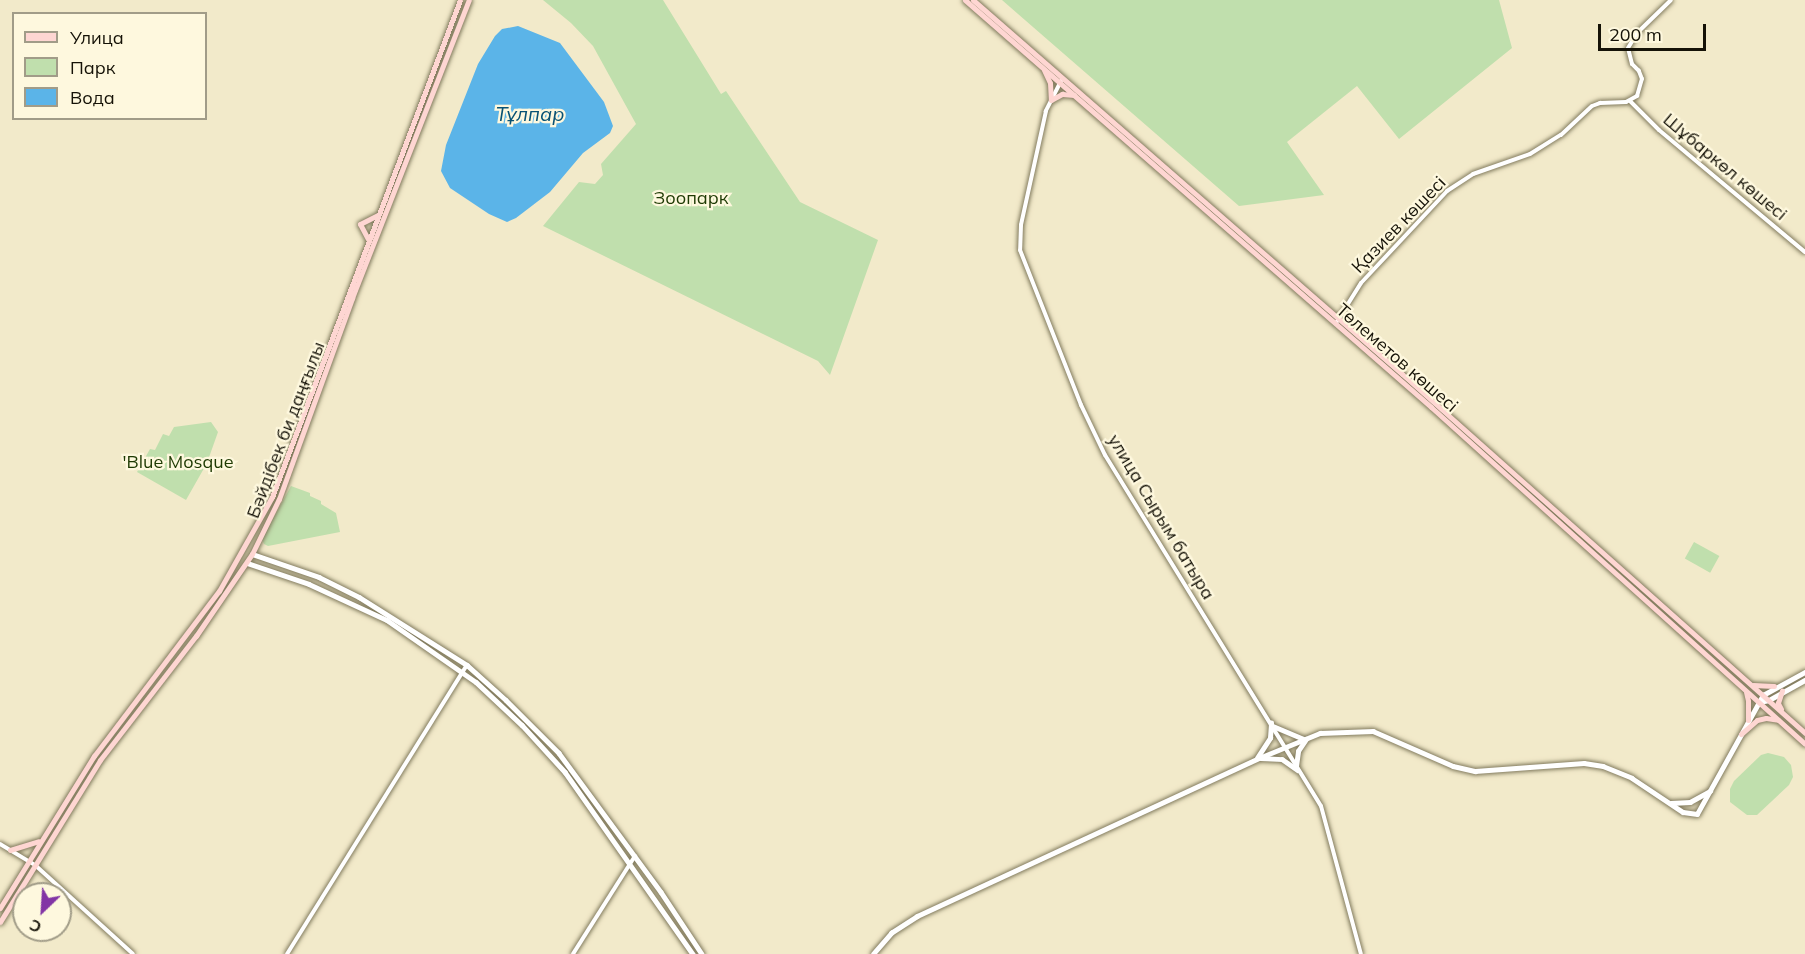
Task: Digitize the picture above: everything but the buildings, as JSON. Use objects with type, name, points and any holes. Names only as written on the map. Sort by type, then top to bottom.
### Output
[{"type":"main road","name":"Бәйдібек би даңғылы","points":[[0,922],[100,760],[152,689],[196,636],[252,554],[279,499],[460,0]]},
{"type":"main road","name":"Бәйдібек би даңғылы","points":[[0,908],[94,756],[219,591],[272,497],[368,239],[469,0]]},
{"type":"main road","name":"Төлеметов көшесі","points":[[965,0],[1043,68],[1061,80],[1074,95],[1283,274]]},
{"type":"main road","name":"Төлеметов көшесі","points":[[973,0],[1061,80],[1805,733]]},
{"type":"main road","points":[[1043,68],[1050,83],[1051,100],[1062,94],[1074,95]]},
{"type":"main road","points":[[368,239],[360,224],[378,215]]},
{"type":"main road","points":[[252,554],[319,577],[359,597],[467,665],[559,753],[635,856],[702,954]]},
{"type":"main road","points":[[247,563],[309,584],[387,620],[463,671],[522,725],[565,772],[693,954]]},
{"type":"main road","name":"Төлеметов көшесі","points":[[1613,566],[1805,744]]},
{"type":"main road","points":[[873,954],[891,933],[917,916],[1257,759],[1320,733],[1372,731],[1453,766],[1475,771],[1584,763],[1603,766],[1632,778],[1683,812],[1697,814],[1703,808],[1762,695],[1774,686],[1805,672]]},
{"type":"main road","points":[[1759,702],[1769,700],[1805,680]]},
{"type":"main road","points":[[147,684],[152,689]]},
{"type":"main road","points":[[1749,684],[1760,687],[1774,686]]},
{"type":"main road","points":[[1744,689],[1748,701],[1748,720]]},
{"type":"main road","points":[[1781,711],[1778,703],[1782,691]]},
{"type":"main road","points":[[1741,734],[1761,718],[1781,722]]},
{"type":"main road","points":[[1257,759],[1268,744],[1272,725],[1305,738]]},
{"type":"main road","points":[[1257,759],[1282,759],[1297,768],[1298,751],[1305,738]]},
{"type":"main road","points":[[1668,802],[1689,802],[1710,791]]},
{"type":"main road","points":[[9,850],[24,848],[41,840]]},
{"type":"street","points":[[1630,101],[1641,88],[1642,79],[1632,64],[1628,48],[1632,40],[1671,0]]},
{"type":"street","name":"улица Сырым батыра","points":[[1061,80],[1051,100],[1021,225],[1020,250],[1081,405],[1105,455],[1321,806],[1361,954]]},
{"type":"street","name":"Қазиев көшесі","points":[[1337,322],[1346,303],[1361,283],[1447,191],[1473,174],[1530,154],[1561,135],[1592,106],[1600,103],[1630,101]]},
{"type":"street","name":"Шұбаркөл көшесі","points":[[1630,101],[1659,130],[1805,252]]},
{"type":"street","points":[[287,954],[467,665]]},
{"type":"street","points":[[0,844],[35,865],[133,954]]},
{"type":"street","points":[[573,954],[635,856]]},
{"type":"green space","name":"Зоопарк","points":[[543,0],[663,0],[721,94],[726,91],[800,202],[878,240],[830,375],[818,361],[543,226],[579,182],[595,184],[603,175],[601,164],[636,124],[593,46],[571,23]]},
{"type":"green space","points":[[1002,0],[1499,0],[1512,48],[1399,139],[1357,86],[1287,142],[1324,195],[1239,206]]},
{"type":"green space","name":"'Blue Mosque","points":[[211,422],[218,432],[207,463],[186,500],[137,472],[150,449],[155,450],[163,434],[169,436],[174,427]]},
{"type":"green space","points":[[291,486],[310,493],[310,496],[321,501],[321,504],[336,513],[340,532],[268,546],[264,544],[262,539]]},
{"type":"green space","points":[[1694,542],[1719,556],[1710,573],[1685,559]]},
{"type":"green space","points":[[1768,753],[1784,757],[1791,765],[1793,777],[1789,785],[1757,815],[1747,815],[1730,802],[1730,789],[1734,781],[1761,755]]},
{"type":"water","name":"Тұлпар","points":[[518,26],[560,43],[604,102],[613,126],[610,133],[583,153],[550,192],[516,218],[507,222],[489,214],[450,188],[441,171],[446,145],[478,64],[495,36],[502,29]]}]
